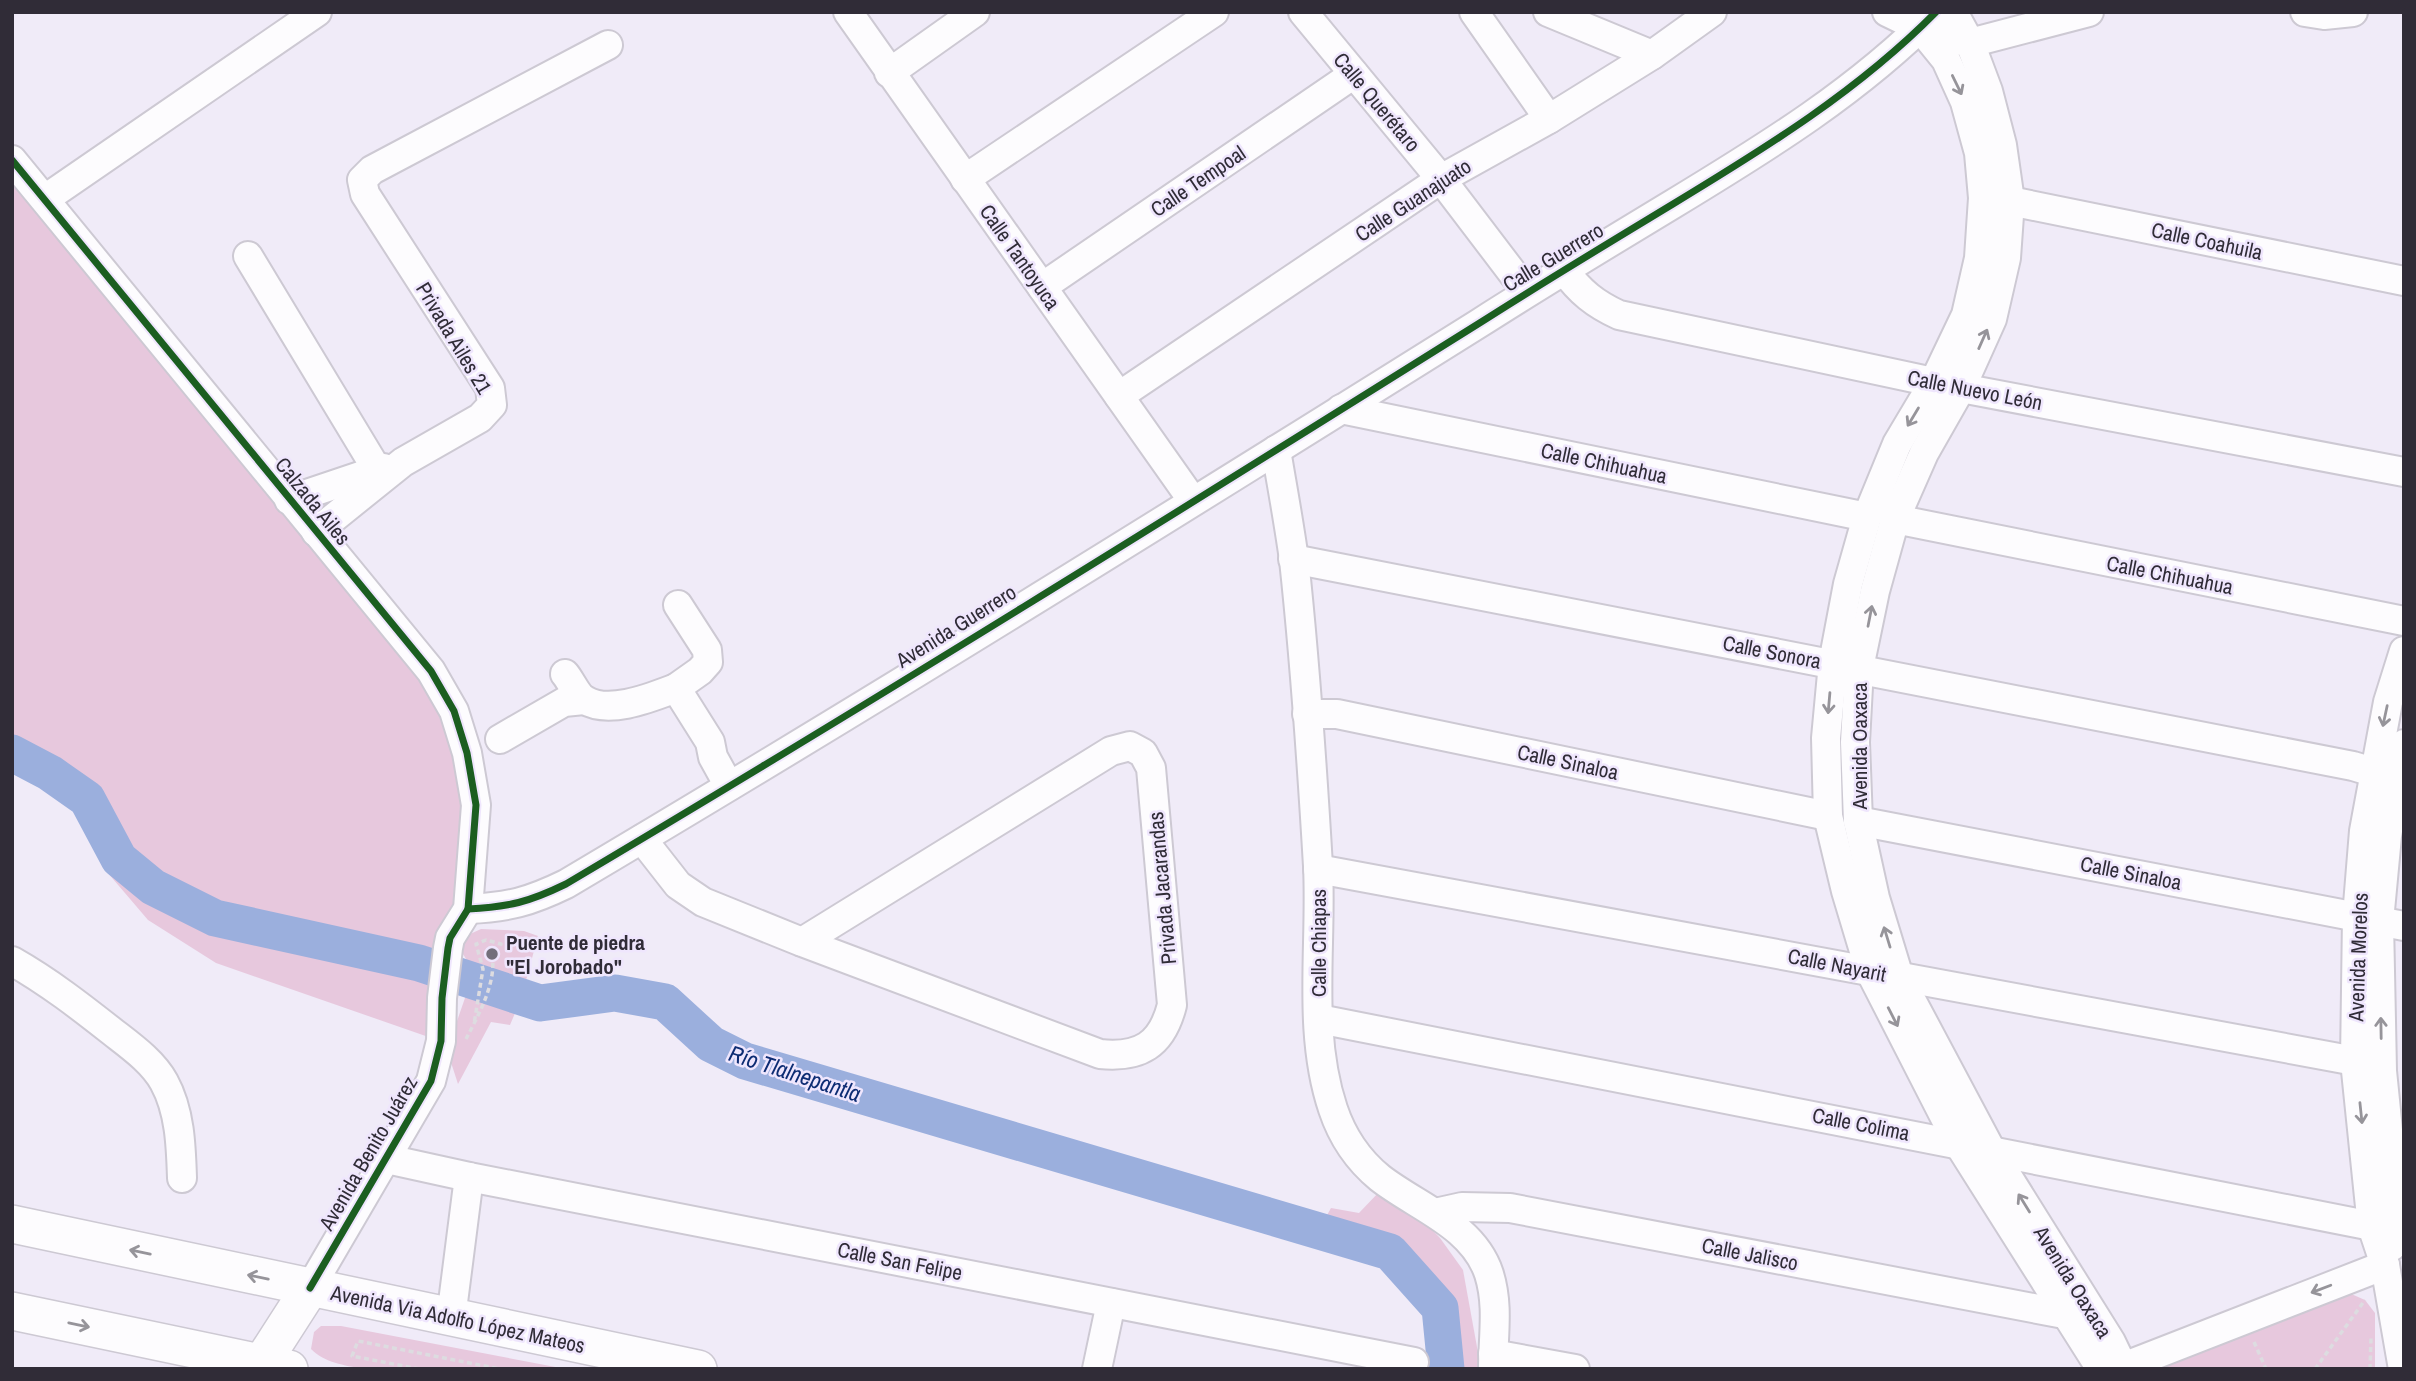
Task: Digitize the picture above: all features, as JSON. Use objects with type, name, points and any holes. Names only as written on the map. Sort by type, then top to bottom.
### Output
[{"type":"main road","name":"Avenida Via Adolfo López Mateos","points":[[12,1224],[698,1369]]},
{"type":"main road","points":[[12,1311],[270,1367],[310,1288]]},
{"type":"street","points":[[45,199],[317,12]]},
{"type":"street","name":"Calle Tantoyuca","points":[[848,12],[1193,501]]},
{"type":"street","points":[[889,73],[975,12]]},
{"type":"street","points":[[965,178],[1214,12]]},
{"type":"street","name":"Calle Querétaro","points":[[1303,12],[1441,179],[1527,292]]},
{"type":"street","points":[[1474,12],[1549,119]]},
{"type":"street","points":[[1548,12],[1652,55]]},
{"type":"street","name":"Calle Guanajuato","points":[[1119,396],[1441,179],[1549,119],[1652,55],[1712,12]]},
{"type":"street","points":[[1887,12],[1928,20],[1970,43],[2089,12]]},
{"type":"street","name":"Avenida Oaxaca","points":[[1953,12],[1970,43],[1988,91],[2002,145],[2010,201],[2006,258],[1992,319],[1948,385],[1897,444],[1867,517],[1848,584],[1846,666],[1855,742],[1858,821],[1875,898],[1899,977],[1991,1150],[2111,1342],[2117,1368]]},
{"type":"street","points":[[2305,12],[2324,15],[2353,12]]},
{"type":"street","name":"Calle Guerrero","points":[[1193,501],[1527,292],[1779,140],[1844,93],[1928,20]]},
{"type":"street","name":"Avenida Oaxaca","points":[[1928,20],[1965,102],[1979,153],[1983,198],[1979,258],[1948,385],[1924,453],[1895,519],[1875,591],[1846,666],[1826,738],[1828,816],[1846,891],[1870,971],[1958,1143],[2064,1314],[2117,1368]]},
{"type":"street","name":"Privada Ailes 21","points":[[316,532],[388,470],[480,418],[492,405],[489,388],[365,194],[362,180],[372,170],[608,45]]},
{"type":"street","name":"Calle Tempoal","points":[[1042,287],[1354,74]]},
{"type":"street","name":"Calzada Ailes","points":[[12,160],[431,671],[454,711],[467,753],[476,805],[468,909]]},
{"type":"street","name":"Calle Coahuila","points":[[2010,201],[2404,281]]},
{"type":"street","points":[[248,256],[388,470]]},
{"type":"street","name":"Calle Nuevo León","points":[[1564,270],[1580,292],[1599,306],[1619,315],[1948,385],[2404,472]]},
{"type":"street","name":"Calle Chihuahua","points":[[1341,409],[1867,517]]},
{"type":"street","name":"Calle Chiapas","points":[[1276,450],[1293,559],[1307,713],[1318,869],[1322,1070],[1333,1110],[1351,1149],[1380,1178],[1435,1213],[1470,1241],[1489,1272],[1496,1304],[1493,1361]]},
{"type":"street","name":"Privada Ailes 21","points":[[289,500],[388,470]]},
{"type":"street","name":"Avenida Guerrero","points":[[468,909],[507,907],[537,898],[642,839],[1193,501]]},
{"type":"street","name":"Calle Chihuahua","points":[[1895,519],[2404,621]]},
{"type":"street","name":"Calle Sonora","points":[[1293,559],[2391,775]]},
{"type":"street","points":[[500,739],[564,702],[584,700],[603,706],[628,704],[676,688],[701,671],[708,662],[707,650],[678,605]]},
{"type":"street","name":"Avenida Morelos","points":[[2391,1228],[2355,1061],[2380,921],[2391,775],[2388,702],[2404,651]]},
{"type":"street","points":[[565,674],[584,700]]},
{"type":"street","points":[[676,688],[710,742],[713,757],[733,783]]},
{"type":"street","name":"Calle Sinaloa","points":[[1307,713],[1337,714],[1828,816]]},
{"type":"street","name":"Avenida Morelos","points":[[2391,775],[2404,744]]},
{"type":"street","name":"Privada Jacarandas","points":[[642,839],[678,886],[703,902],[802,942],[1100,1054],[1121,1056],[1141,1051],[1157,1039],[1167,1024],[1172,1005],[1151,768],[1143,753],[1130,746],[1111,751],[802,942]]},
{"type":"street","name":"Calle Sinaloa","points":[[1858,821],[2380,921]]},
{"type":"street","name":"Calle Nayarit","points":[[1318,869],[2355,1061]]},
{"type":"street","name":"Avenida Benito Juárez","points":[[310,1288],[430,1081],[438,1060],[450,937],[468,909]]},
{"type":"street","name":"Avenida Morelos","points":[[2380,921],[2393,1074],[2391,1228],[2385,1265]]},
{"type":"street","points":[[12,961],[49,982],[77,1003],[142,1056],[164,1082],[174,1107],[180,1134],[182,1178]]},
{"type":"street","name":"Calle Colima","points":[[1319,1019],[2391,1228]]},
{"type":"street","name":"Calle San Felipe","points":[[387,1159],[1414,1362]]},
{"type":"street","points":[[451,1318],[469,1177]]},
{"type":"street","name":"Calle Jalisco","points":[[1435,1213],[1462,1207],[1510,1208],[2064,1314]]},
{"type":"street","points":[[2117,1368],[2385,1265],[2403,1369]]},
{"type":"street","points":[[1097,1369],[1111,1303]]},
{"type":"street","points":[[1493,1361],[1575,1369]]},
{"type":"path","points":[[486,940],[501,944],[492,954],[494,966],[474,1024],[478,1000],[483,969],[476,944],[486,940]]},
{"type":"path","points":[[2315,1369],[2365,1300]]},
{"type":"path","points":[[419,1369],[352,1356],[358,1341],[500,1369]]},
{"type":"shaded area","points":[[12,166],[304,521],[442,712],[471,806],[440,1041],[216,963],[148,920],[107,872],[81,819],[52,788],[12,765]]},
{"type":"shaded area","points":[[481,929],[524,931],[538,936],[521,999],[510,1025],[491,1022],[458,1084],[447,1050],[474,972],[455,941]]},
{"type":"shaded area","points":[[1381,1190],[1401,1198],[1440,1238],[1463,1270],[1481,1369],[1457,1369],[1448,1297],[1432,1277],[1405,1251],[1326,1217],[1331,1208],[1359,1213]]},
{"type":"shaded area","points":[[2349,1293],[2365,1300],[2375,1313],[2375,1369],[2150,1369]]},
{"type":"shaded area","points":[[321,1326],[341,1326],[566,1369],[363,1369],[329,1360],[311,1349],[314,1332]]},
{"type":"waterway","name":"Río Tlalnepantla","points":[[12,753],[50,773],[87,799],[119,859],[153,887],[215,918],[419,963],[540,1003],[615,993],[665,1002],[711,1044],[745,1061],[1390,1252],[1440,1308],[1446,1369]]},
{"type":"cycle path","points":[[468,909],[518,903],[566,884],[910,677],[1777,139],[1875,67],[1936,12]]},
{"type":"cycle path","points":[[12,160],[431,671],[454,711],[467,753],[476,805],[468,909],[450,938],[442,998],[441,1041],[431,1081],[310,1288]]},
{"type":"place","name":"Puente de piedra \"El Jorobado\"","points":[[492,954]]}]
